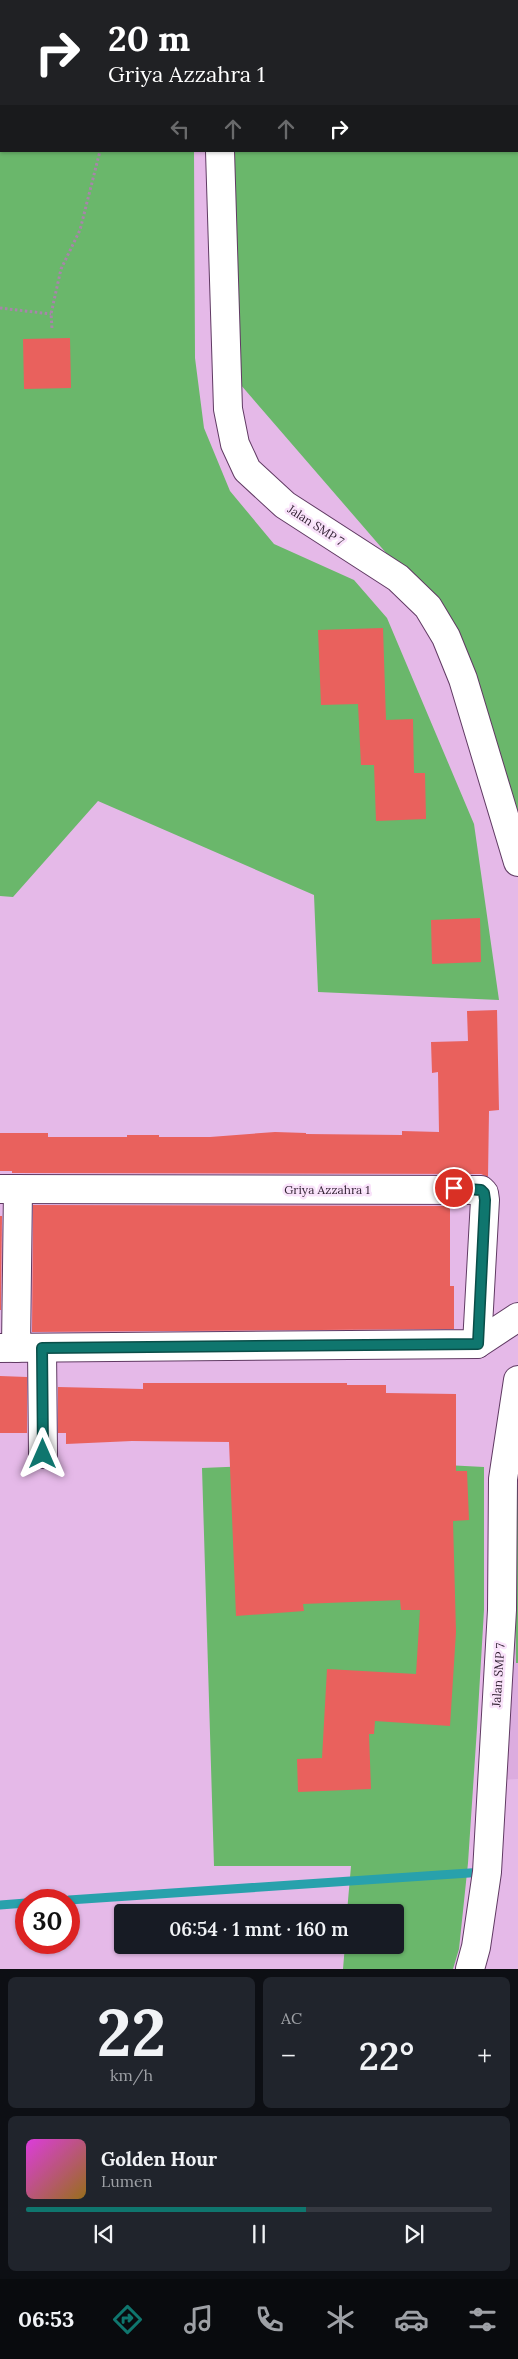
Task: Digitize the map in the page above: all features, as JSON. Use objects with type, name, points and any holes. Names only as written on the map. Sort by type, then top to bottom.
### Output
[{"type":"street","name":"Jalan SMP 7","points":[[220,152],[228,409],[235,444],[247,470],[284,505],[398,578],[428,607],[446,637],[463,679],[518,862]]},
{"type":"street","name":"Griya Azzahra 1","points":[[43,1454],[19,1348],[9,1189],[481,1190],[484,1193],[485,1200],[478,1344]]},
{"type":"street","points":[[19,1348],[478,1344],[518,1317]]},
{"type":"street","name":"Jalan SMP 7","points":[[470,1969],[476,1947],[487,1872],[502,1610],[503,1479],[518,1380]]},
{"type":"path","points":[[52,328],[51,314],[61,269],[80,230],[100,152]]},
{"type":"path","points":[[0,308],[51,314]]},
{"type":"shaded area","points":[[518,1462],[518,1779],[500,1780],[508,1478]]},
{"type":"green space","points":[[0,152],[194,152],[195,358],[204,428],[230,491],[274,544],[354,580],[387,618],[474,824],[499,1000],[318,992],[314,895],[98,801],[13,897],[0,896]]},
{"type":"green space","points":[[227,152],[518,152],[518,827],[457,635],[234,377]]},
{"type":"green space","points":[[369,1461],[484,1467],[484,1610],[477,1728],[468,1863],[459,1949],[453,1969],[343,1969],[344,1954],[404,1954],[404,1904],[348,1904],[351,1866],[214,1866],[202,1468]]},
{"type":"green space","points":[[514,1485],[518,1485],[518,1663],[516,1663]]},
{"type":"building","points":[[70,338],[71,388],[24,389],[23,339]]},
{"type":"building","points":[[383,628],[386,720],[413,719],[414,773],[425,773],[426,819],[376,821],[374,765],[361,765],[358,704],[321,705],[318,630]]},
{"type":"building","points":[[480,918],[481,962],[432,964],[431,920]]},
{"type":"building","points":[[497,1010],[499,1110],[489,1111],[488,1177],[481,1174],[12,1173],[12,1171],[0,1171],[0,1133],[48,1133],[48,1137],[159,1135],[159,1137],[210,1137],[275,1132],[402,1135],[402,1131],[439,1132],[438,1072],[432,1073],[431,1042],[468,1041],[467,1011]]},
{"type":"building","points":[[33,1205],[450,1206],[450,1286],[454,1286],[454,1329],[32,1332]]},
{"type":"building","points":[[0,1216],[2,1216],[1,1310],[0,1310]]},
{"type":"building","points":[[0,1376],[27,1377],[27,1433],[0,1433]]},
{"type":"building","points":[[143,1383],[347,1383],[347,1385],[386,1385],[386,1393],[456,1394],[456,1471],[467,1471],[469,1520],[453,1521],[456,1632],[450,1726],[375,1721],[374,1734],[369,1734],[371,1789],[298,1792],[297,1759],[322,1758],[327,1669],[416,1674],[420,1610],[401,1610],[400,1600],[303,1604],[304,1611],[236,1616],[229,1442],[132,1441],[66,1444],[66,1433],[58,1433],[58,1387],[143,1389]]},
{"type":"waterway","points":[[80,1899],[484,1872]]},
{"type":"waterway","points":[[0,1905],[15,1904]]},
{"type":"route","points":[[43,1454],[42,1348],[478,1344],[484,1193],[474,1188],[454,1188]]}]
